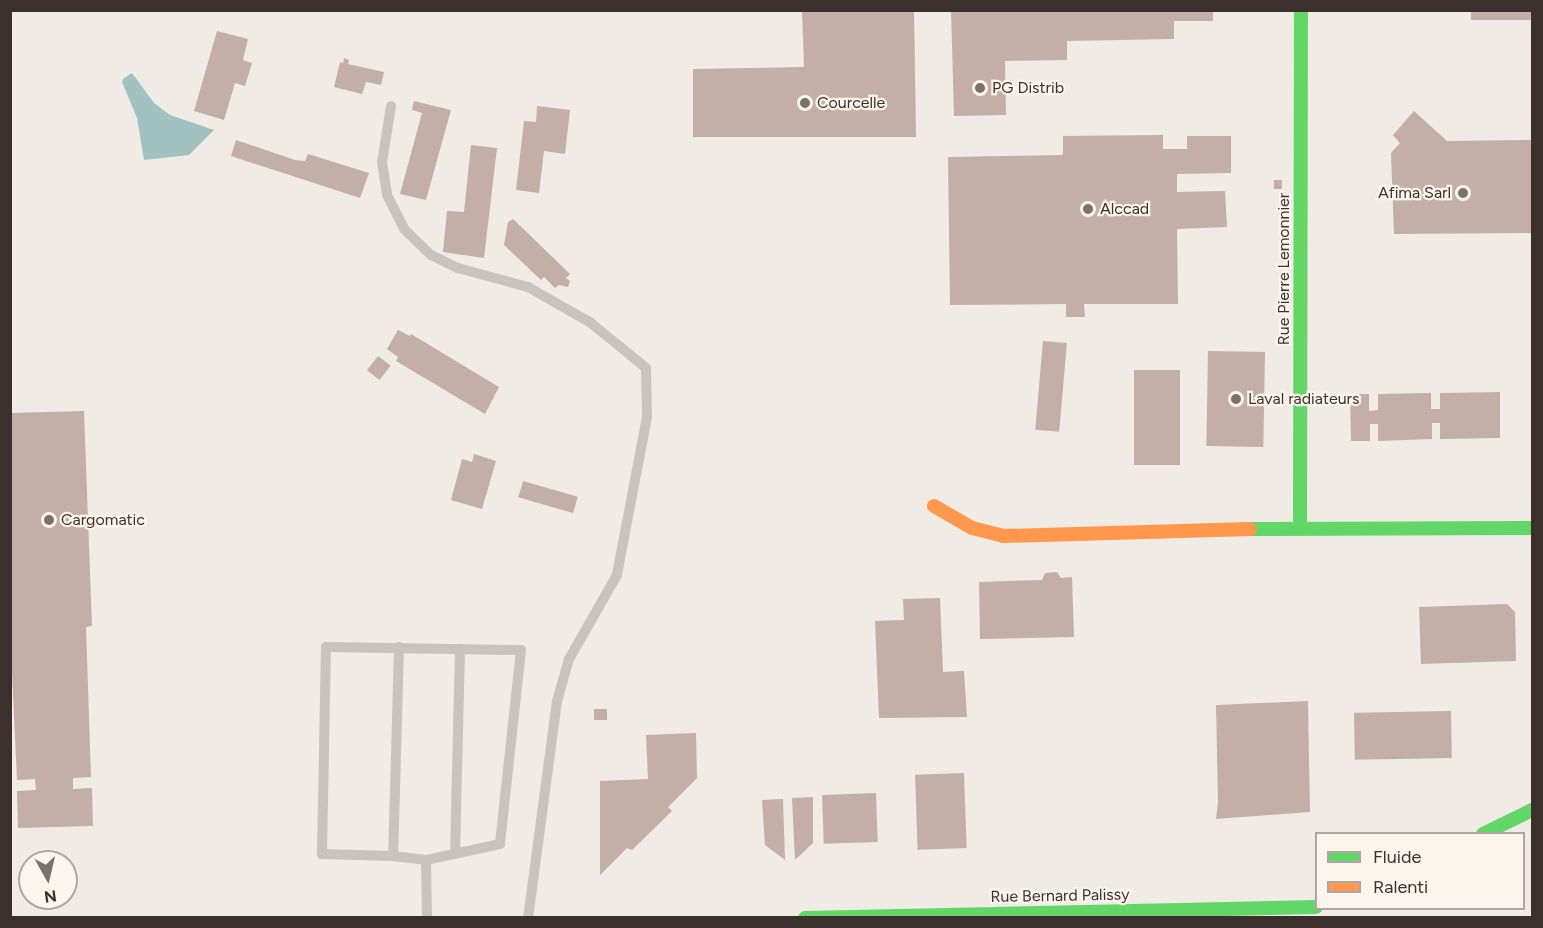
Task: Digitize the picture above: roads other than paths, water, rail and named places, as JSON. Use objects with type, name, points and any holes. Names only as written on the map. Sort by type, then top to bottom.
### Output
[{"type":"street","name":"Rue Pierre Lemonnier","points":[[1300,528],[1301,10]]},
{"type":"street","points":[[934,506],[972,528],[1003,536],[1300,528],[1533,528]]},
{"type":"street","points":[[1487,832],[1533,810]]},
{"type":"street","name":"Rue Bernard Palissy","points":[[805,918],[1315,907]]},
{"type":"lane","points":[[391,106],[382,162],[387,195],[404,229],[431,255],[459,268],[528,287],[591,323],[646,368],[647,417],[617,575],[569,659],[557,701],[528,918]]},
{"type":"lane","points":[[326,647],[460,649],[521,650],[500,844],[426,860],[393,856],[322,854],[326,647]]},
{"type":"lane","points":[[393,856],[399,647]]},
{"type":"lane","points":[[455,854],[460,649]]},
{"type":"lane","points":[[426,860],[427,918]]},
{"type":"water","points":[[132,73],[154,103],[170,115],[214,130],[189,155],[144,160],[137,118],[122,82]]},
{"type":"place","name":"PG Distrib","points":[[980,88]]},
{"type":"place","name":"Courcelle","points":[[805,103]]},
{"type":"place","name":"Afima Sarl","points":[[1463,193]]},
{"type":"place","name":"Alccad","points":[[1088,209]]},
{"type":"place","name":"Laval radiateurs","points":[[1236,399]]},
{"type":"place","name":"Cargomatic","points":[[49,520]]}]
